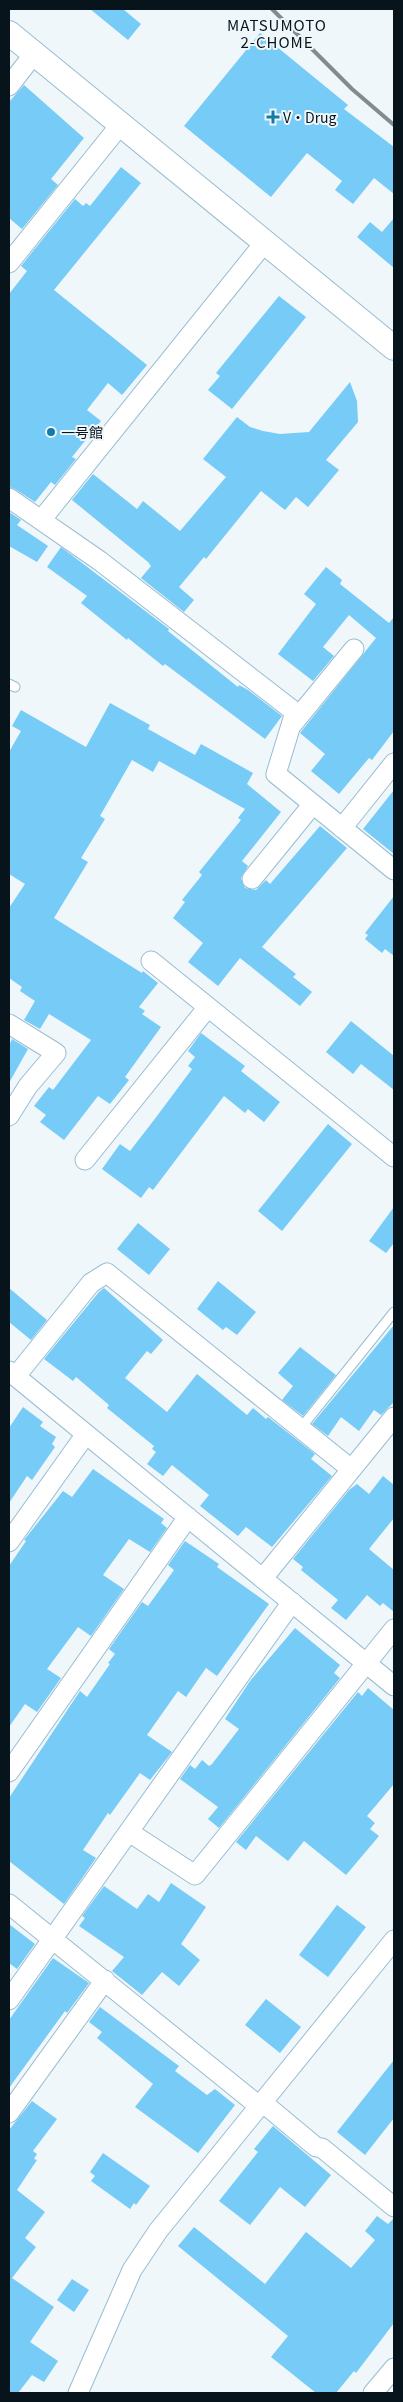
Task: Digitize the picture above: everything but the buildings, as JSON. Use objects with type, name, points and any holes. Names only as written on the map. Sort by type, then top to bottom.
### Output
[{"type":"street","points":[[9,34],[394,348]]},
{"type":"street","points":[[9,86],[34,54]]},
{"type":"street","points":[[9,263],[121,124]]},
{"type":"street","points":[[42,519],[265,242]]},
{"type":"street","points":[[9,498],[42,519],[107,567],[295,712],[276,774],[394,870]]},
{"type":"street","points":[[290,727],[354,650]]},
{"type":"street","points":[[342,828],[394,763]]},
{"type":"street","points":[[252,879],[313,804]]},
{"type":"street","points":[[150,961],[394,1157]]},
{"type":"street","points":[[85,1160],[208,1007]]},
{"type":"street","points":[[9,1024],[56,1053],[28,1086],[9,1116]]},
{"type":"street","points":[[351,1470],[107,1273],[91,1283],[12,1373],[394,1686]]},
{"type":"street","points":[[263,1578],[394,1417]]},
{"type":"street","points":[[9,1542],[86,1434]]},
{"type":"street","points":[[9,1772],[188,1517]]},
{"type":"street","points":[[9,2000],[292,1602]]},
{"type":"street","points":[[129,1832],[194,1875],[394,1629]]},
{"type":"street","points":[[9,1904],[394,2208]]},
{"type":"street","points":[[78,2393],[132,2270],[158,2231],[394,1940]]},
{"type":"street","points":[[9,2113],[105,1980]]},
{"type":"street","points":[[373,2393],[394,2368]]},
{"type":"lane","points":[[300,1429],[394,1312]]},
{"type":"railway","points":[[272,9],[352,89],[394,125]]},
{"type":"place","name":"V・Drug","points":[[273,117]]},
{"type":"place","name":"一号館","points":[[51,432]]},
{"type":"district","name":"MATSUMOTO 2-CHOME","points":[[277,32]]}]
